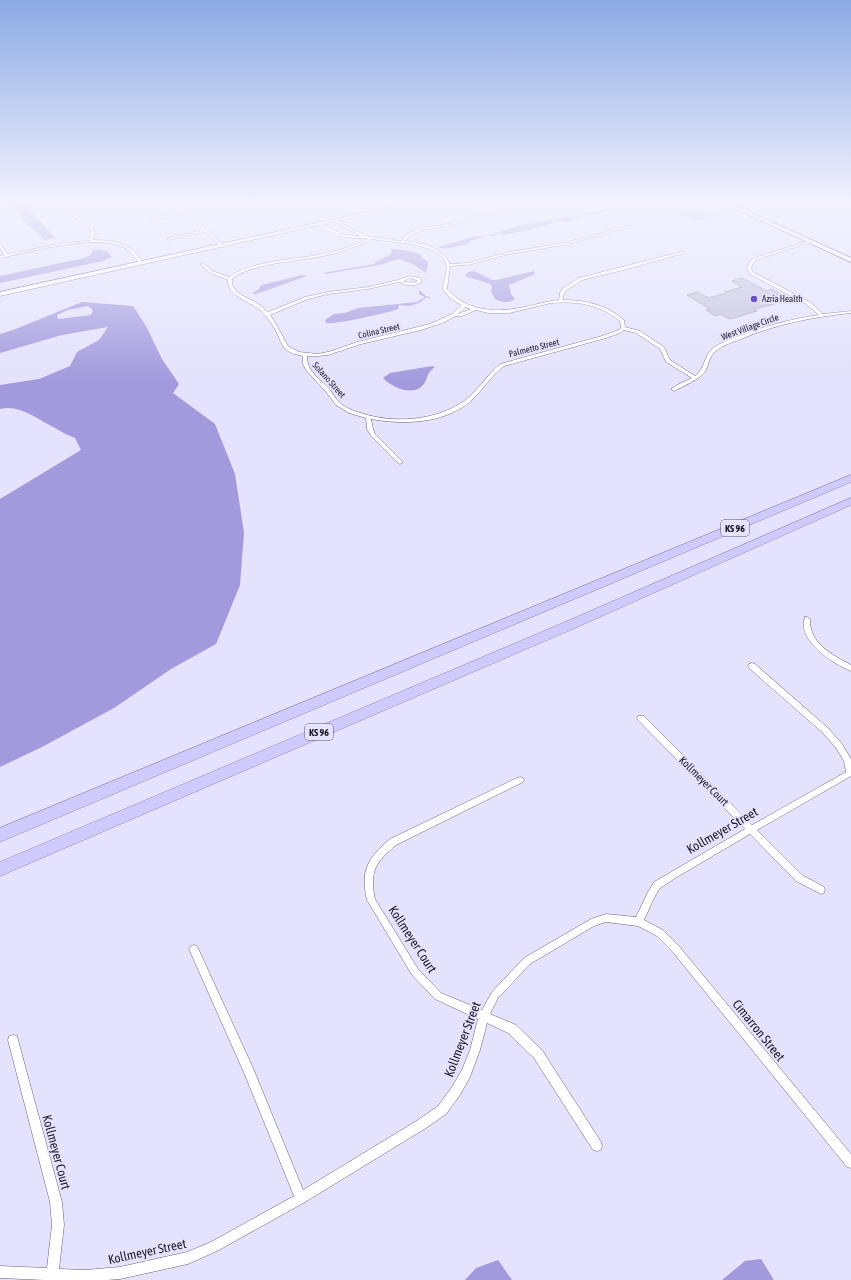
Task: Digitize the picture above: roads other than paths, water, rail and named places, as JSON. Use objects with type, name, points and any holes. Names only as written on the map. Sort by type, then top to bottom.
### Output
[{"type":"highway","name":"KS 96","points":[[0,835],[851,478]]},
{"type":"highway","name":"KS 96","points":[[0,869],[563,628],[851,501]]},
{"type":"street","points":[[0,294],[147,262]]},
{"type":"street","points":[[202,264],[211,272],[230,279],[234,275],[248,269],[280,262]]},
{"type":"street","points":[[447,262],[448,266],[446,289],[452,297],[464,305],[475,309],[502,311],[561,301],[582,302],[603,308],[618,316],[622,321],[623,328],[638,332],[662,348],[668,361],[695,378]]},
{"type":"street","points":[[448,266],[477,262]]},
{"type":"street","points":[[561,301],[562,293],[565,288],[581,279],[648,262]]},
{"type":"street","points":[[753,262],[749,268],[751,273],[808,303],[822,315]]},
{"type":"street","name":"Solano Street","points":[[230,279],[229,284],[232,290],[259,306],[267,314],[286,347],[294,352],[305,355],[305,364],[308,370],[338,404],[368,417]]},
{"type":"street","points":[[267,314],[314,296],[399,281]]},
{"type":"street","name":"Colina Street","points":[[305,355],[329,353],[424,328],[442,322],[454,315],[464,305]]},
{"type":"street","name":"Colina Street","points":[[454,315],[460,315],[475,309]]},
{"type":"street","name":"West Village Circle","points":[[674,389],[681,383],[700,375],[704,370],[711,352],[723,344],[795,319],[851,312]]},
{"type":"street","name":"Palmetto Street","points":[[368,417],[405,420],[439,415],[466,402],[492,372],[502,365],[604,338],[618,332],[623,328]]},
{"type":"street","points":[[368,417],[370,429],[373,435],[400,462]]},
{"type":"street","points":[[807,619],[806,630],[815,643],[829,655],[851,668]]},
{"type":"street","points":[[752,666],[825,730],[839,746],[848,761],[851,773]]},
{"type":"street","name":"Kollmeyer Court","points":[[641,718],[799,878],[821,890]]},
{"type":"street","name":"Kollmeyer Street","points":[[0,1272],[85,1276],[120,1273],[188,1258],[215,1246],[301,1198],[422,1124],[442,1110],[456,1091],[466,1073],[475,1050],[484,1016],[495,995],[511,976],[533,958],[591,923],[606,918],[639,922],[657,885],[851,773]]},
{"type":"street","name":"Kollmeyer Court","points":[[520,780],[392,842],[379,854],[371,867],[368,878],[371,900],[415,972],[438,996],[512,1030],[538,1054],[597,1146]]},
{"type":"street","name":"Cimarron Street","points":[[639,922],[660,933],[675,948],[851,1164]]},
{"type":"street","points":[[194,949],[249,1072],[301,1198]]},
{"type":"street","name":"Kollmeyer Court","points":[[13,1040],[56,1202],[58,1225],[52,1274]]},
{"type":"place","name":"Azria Health","points":[[754,299]]}]
